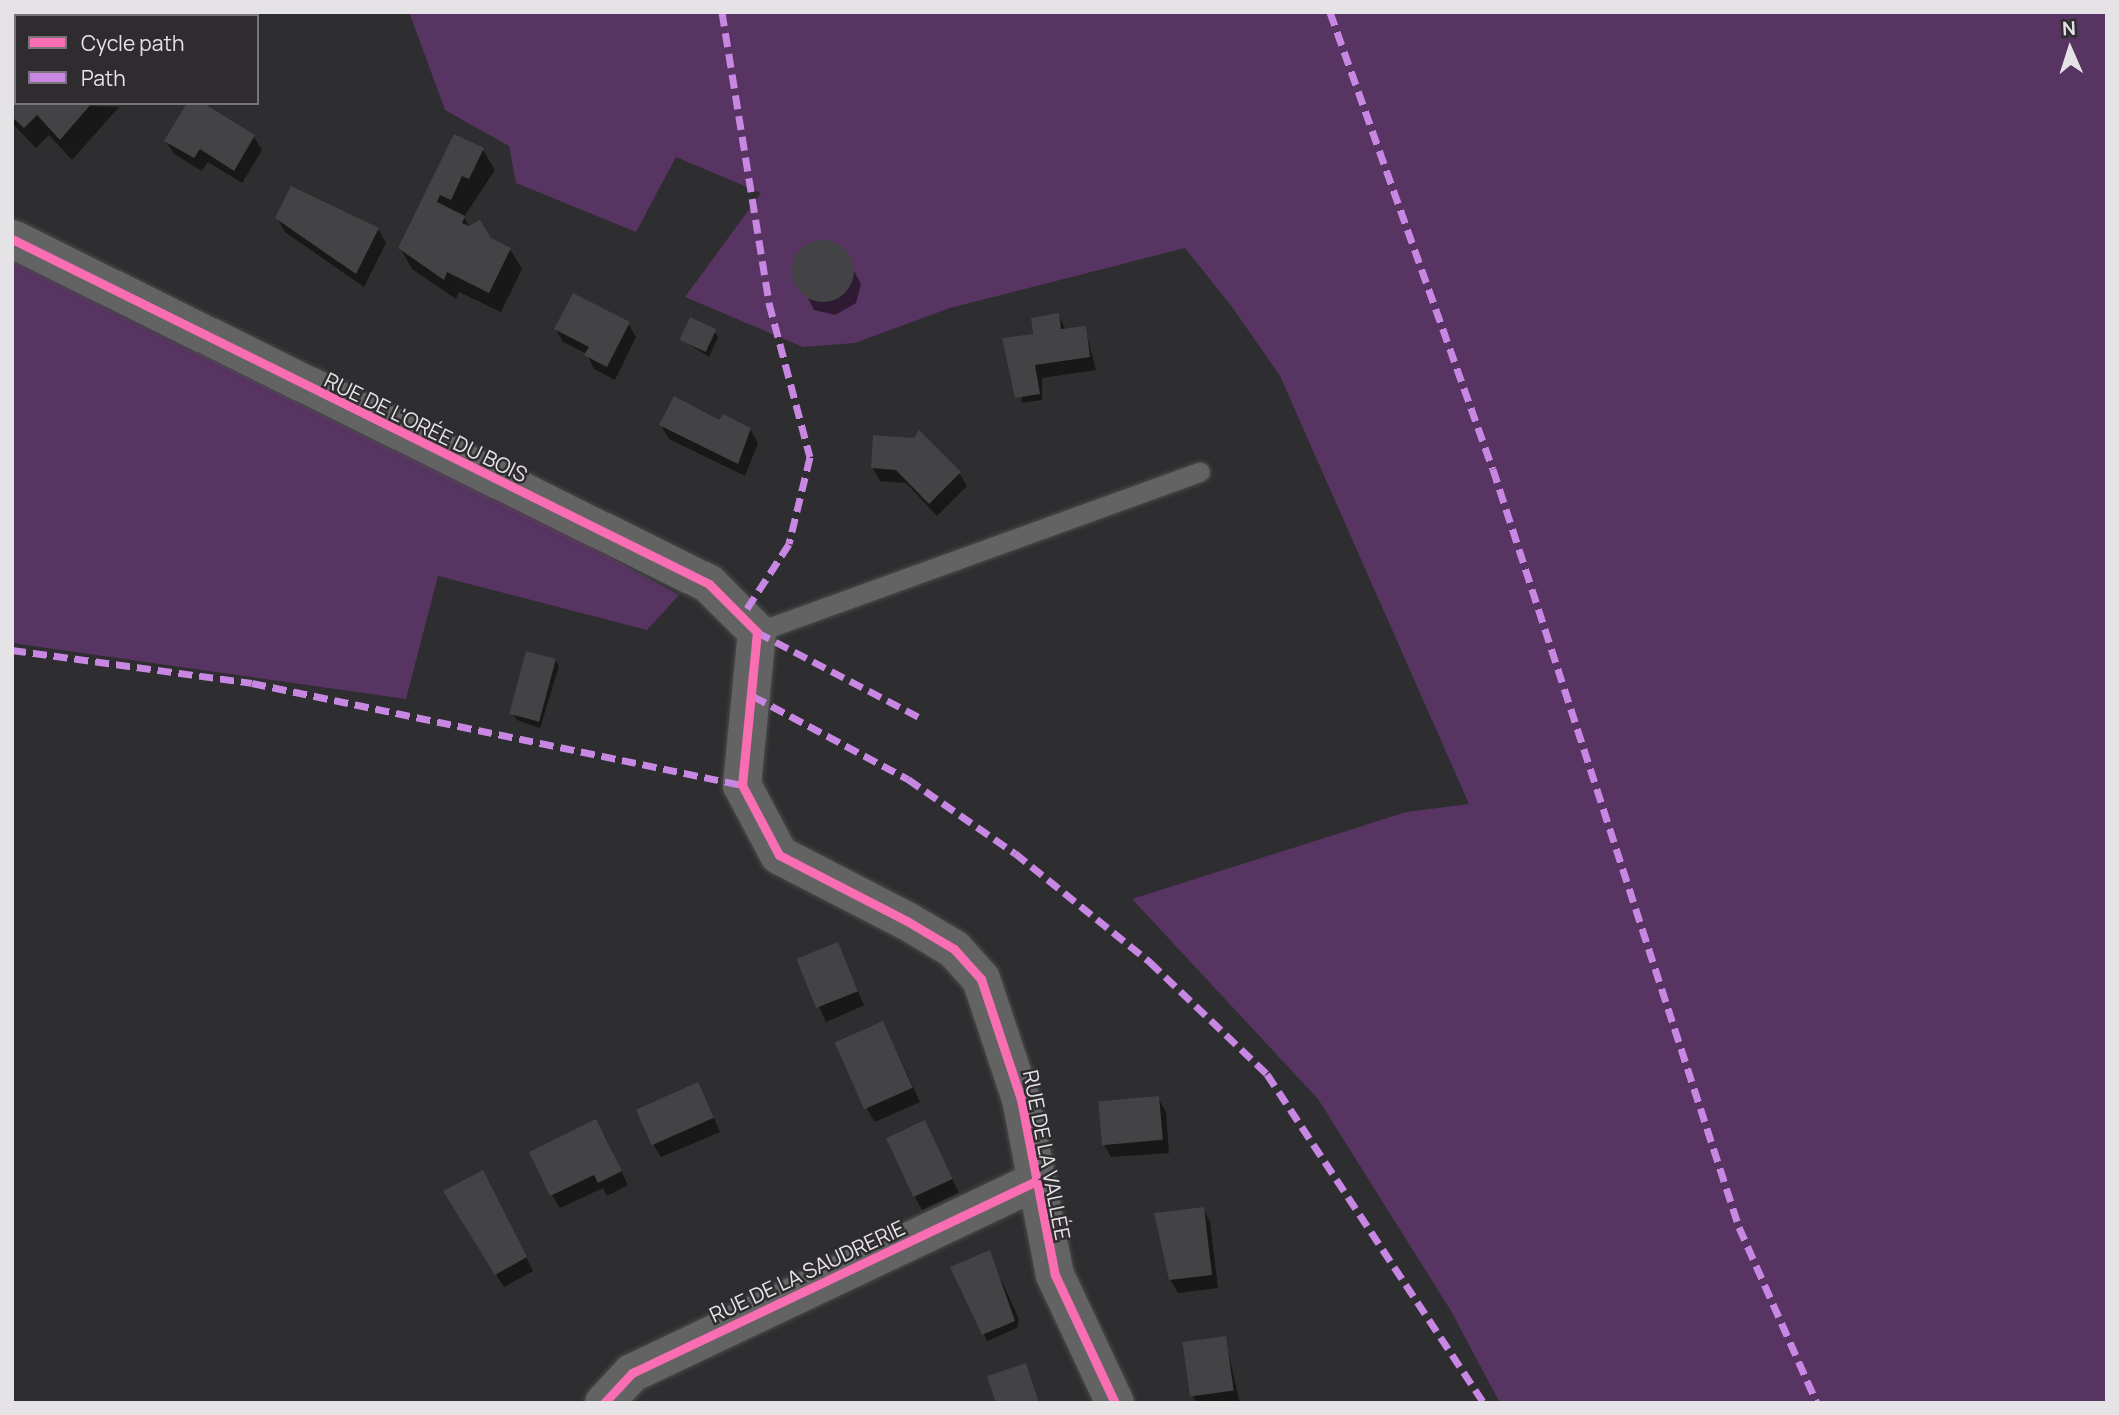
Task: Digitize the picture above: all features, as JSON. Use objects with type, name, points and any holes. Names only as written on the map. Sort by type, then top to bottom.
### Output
[{"type":"street","name":"RUE DE L'ORÉE DU BOIS","points":[[12,239],[709,584],[757,632]]},
{"type":"street","name":"RUE DE LA VALLÉE","points":[[757,632],[753,696],[741,785],[779,855],[907,920],[954,949],[981,979],[1004,1034],[1055,1275],[1115,1403]]},
{"type":"street","name":"RUE DE LA SAUDRERIE","points":[[604,1403],[632,1373],[1034,1182]]},
{"type":"lane","points":[[757,632],[1200,472]]},
{"type":"shaded area","points":[[409,12],[2107,12],[2107,1403],[1500,1403],[1451,1311],[1318,1099],[1132,899],[1406,812],[1469,804],[1280,376],[1232,307],[1185,248],[950,308],[855,343],[803,347],[685,297],[761,193],[676,157],[636,232],[516,183],[509,146],[445,110]]},
{"type":"shaded area","points":[[12,253],[502,498],[679,595],[647,630],[438,576],[406,699],[12,643]]},
{"type":"building","points":[[12,43],[14,105],[90,105],[60,140],[37,115],[24,128],[12,117]]},
{"type":"building","points":[[186,105],[206,105],[255,135],[234,171],[200,149],[194,158],[164,141]]},
{"type":"building","points":[[454,134],[484,148],[469,179],[462,176],[451,200],[440,195],[437,202],[465,216],[462,223],[469,226],[480,220],[491,238],[511,248],[489,293],[447,272],[444,280],[398,248]]},
{"type":"building","points":[[291,186],[379,228],[356,274],[275,218]]},
{"type":"building","points":[[817,240],[829,240],[845,249],[852,259],[852,283],[845,293],[829,302],[817,302],[806,297],[797,288],[792,277],[792,265],[797,254],[806,245]]},
{"type":"building","points":[[573,293],[630,322],[607,367],[584,355],[589,347],[554,329]]},
{"type":"building","points":[[1059,313],[1061,329],[1086,326],[1090,357],[1035,365],[1040,394],[1015,398],[1002,338],[1033,334],[1031,318]]},
{"type":"building","points":[[690,317],[716,329],[706,352],[679,340]]},
{"type":"building","points":[[674,396],[719,420],[723,414],[751,428],[738,464],[659,425]]},
{"type":"building","points":[[919,430],[961,472],[929,504],[896,470],[871,468],[873,435],[914,438]]},
{"type":"building","points":[[526,651],[556,659],[539,722],[509,714]]},
{"type":"building","points":[[838,942],[858,991],[816,1008],[796,959]]},
{"type":"building","points":[[883,1021],[913,1088],[864,1109],[835,1043]]},
{"type":"building","points":[[698,1082],[714,1118],[652,1145],[636,1110]]},
{"type":"building","points":[[1159,1096],[1163,1140],[1102,1145],[1098,1101]]},
{"type":"building","points":[[596,1119],[622,1171],[598,1183],[594,1175],[550,1196],[529,1152]]},
{"type":"building","points":[[925,1120],[952,1179],[913,1197],[886,1138]]},
{"type":"building","points":[[483,1170],[527,1257],[495,1275],[443,1191]]},
{"type":"building","points":[[1204,1207],[1212,1275],[1169,1280],[1154,1213]]},
{"type":"building","points":[[990,1250],[1015,1321],[982,1335],[950,1267]]},
{"type":"building","points":[[1226,1336],[1234,1390],[1190,1397],[1182,1342]]},
{"type":"building","points":[[1026,1363],[1039,1403],[996,1403],[987,1376]]},
{"type":"marked path","points":[[722,12],[769,303],[810,457],[789,544],[742,616]]},
{"type":"marked path","points":[[1330,12],[1493,469],[1739,1227],[1817,1403]]},
{"type":"marked path","points":[[757,632],[921,718]]},
{"type":"marked path","points":[[12,650],[252,683],[742,785]]},
{"type":"marked path","points":[[753,696],[908,779],[1015,853],[1150,962],[1267,1074],[1484,1403]]},
{"type":"cycle path","points":[[12,239],[709,584],[757,632],[742,785],[779,855],[907,921],[954,949],[981,979],[1021,1099],[1055,1275],[1115,1403]]},
{"type":"cycle path","points":[[604,1403],[632,1373],[1034,1182]]}]
